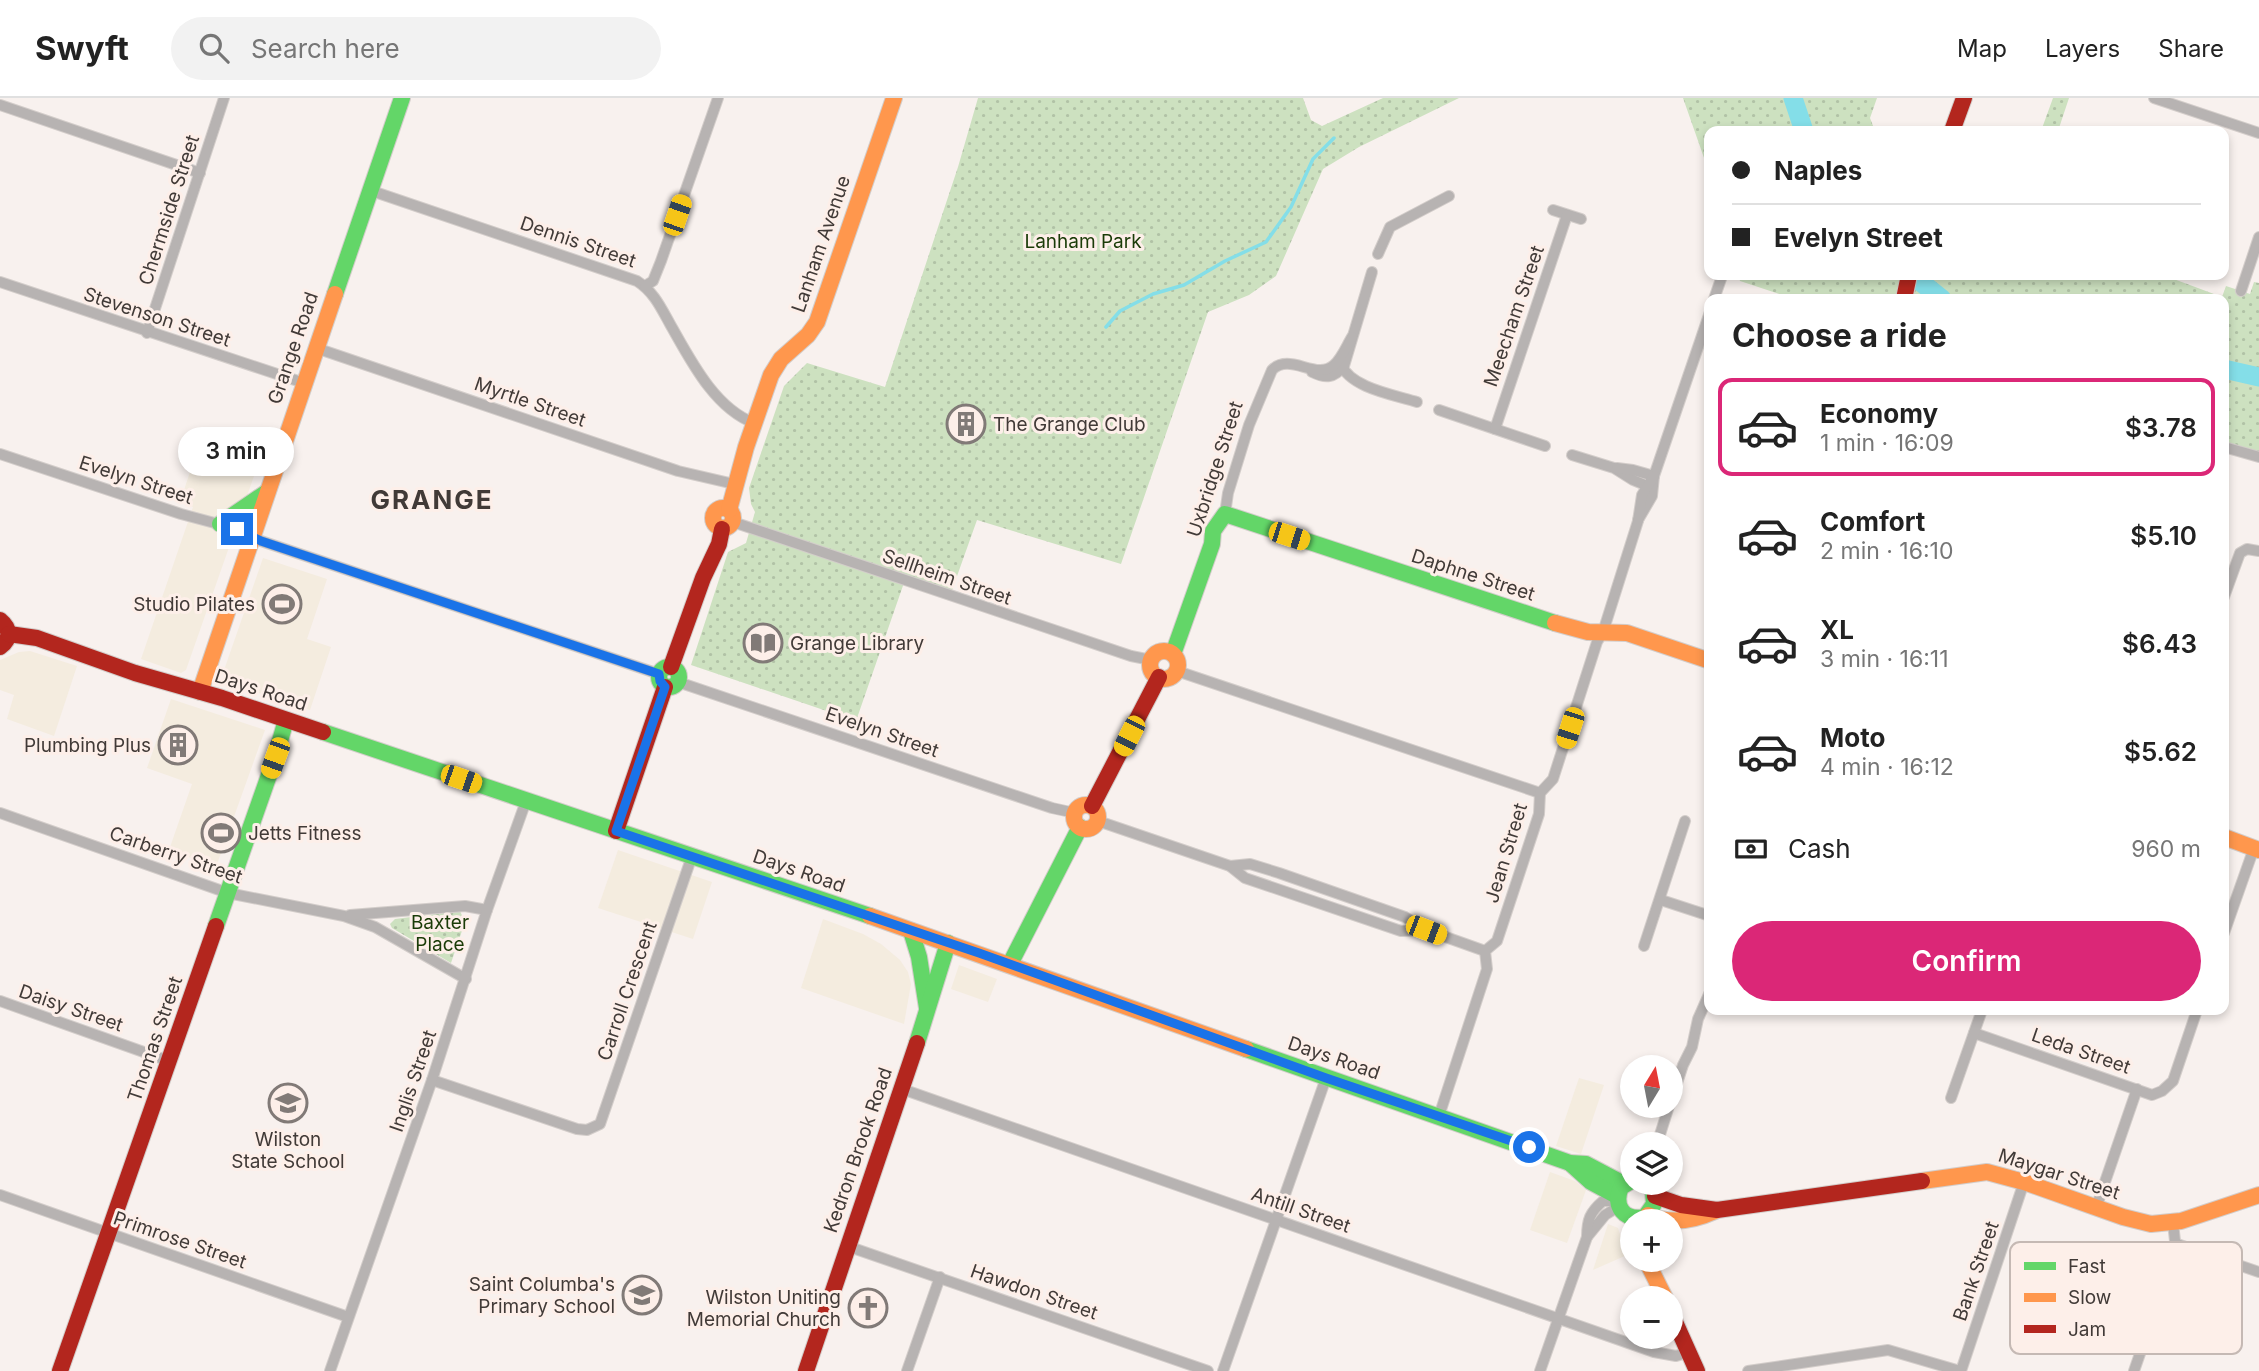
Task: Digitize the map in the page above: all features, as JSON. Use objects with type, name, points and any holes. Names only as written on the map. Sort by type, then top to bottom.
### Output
[{"type":"main road","name":"Grange Road","points":[[200,692],[402,98]]},
{"type":"main road","name":"Lanham Avenue","points":[[616,831],[703,578],[728,520],[734,484],[754,424],[776,366],[784,355],[807,338],[817,322],[894,98]]},
{"type":"main road","points":[[1954,126],[1964,98]]},
{"type":"main road","points":[[219,524],[267,492]]},
{"type":"main road","name":"Daphne Street","points":[[1225,514],[1533,617],[1573,629],[1627,633],[1704,659]]},
{"type":"main road","name":"Uxbridge Street","points":[[1172,654],[1212,544],[1213,531],[1225,514]]},
{"type":"main road","name":"Days Road","points":[[3,634],[37,638],[1010,964],[1570,1163],[1605,1191],[1620,1193]]},
{"type":"main road","points":[[1160,651],[1172,654],[1178,662],[1177,671],[1169,677],[1159,677],[1152,670],[1151,660],[1160,651]]},
{"type":"main road","points":[[1010,964],[1082,806],[1095,814],[1159,677]]},
{"type":"main road","name":"Thomas Street","points":[[60,1371],[286,720]]},
{"type":"main road","points":[[2229,840],[2256,849]]},
{"type":"main road","points":[[911,931],[919,957],[927,1014]]},
{"type":"main road","name":"Kedron Brook Road","points":[[806,1371],[927,1014],[948,943]]},
{"type":"main road","name":"Maygar Street","points":[[1662,1195],[1681,1205],[1717,1210],[1977,1172],[1997,1173],[2144,1223],[2173,1223],[2259,1195]]},
{"type":"main road","name":"Maygar Street","points":[[1683,1220],[1703,1217],[1717,1210]]},
{"type":"main road","points":[[1683,1339],[1697,1371]]},
{"type":"street","name":"Chermside Street","points":[[147,333],[225,98]]},
{"type":"street","points":[[645,286],[653,281],[661,261],[718,98]]},
{"type":"street","points":[[2154,98],[2259,133]]},
{"type":"street","points":[[0,105],[200,173]]},
{"type":"street","name":"Dennis Street","points":[[369,190],[616,272],[645,286],[653,294],[683,347],[714,392],[726,406],[754,424]]},
{"type":"street","points":[[1378,254],[1390,228],[1449,195]]},
{"type":"street","points":[[1553,210],[1581,219]]},
{"type":"street","name":"Meecham Street","points":[[1494,429],[1567,215]]},
{"type":"street","points":[[2241,291],[2259,237]]},
{"type":"street","points":[[1372,272],[1349,354],[1339,367],[1357,382],[1417,402]]},
{"type":"street","name":"Stevenson Street","points":[[0,282],[304,383]]},
{"type":"street","name":"Jean Street","points":[[1438,1116],[1487,969],[1485,951],[1497,941],[1539,814],[1540,793],[1553,779],[1638,521],[1639,503],[1651,483],[1704,329]]},
{"type":"street","name":"Myrtle Street","points":[[316,348],[678,471],[734,484]]},
{"type":"street","name":"Uxbridge Street","points":[[1225,514],[1227,493],[1249,425],[1271,372],[1284,363],[1326,369],[1334,365],[1339,367]]},
{"type":"street","name":"Uxbridge Street","points":[[1303,367],[1327,377],[1339,367]]},
{"type":"street","points":[[1439,410],[1545,446]]},
{"type":"street","points":[[2229,448],[2259,457]]},
{"type":"street","name":"Evelyn Street","points":[[0,454],[181,514],[243,531],[261,541],[669,677],[1052,808],[1077,820]]},
{"type":"street","points":[[1572,455],[1651,483]]},
{"type":"street","name":"Sellheim Street","points":[[728,520],[1130,656],[1151,660]]},
{"type":"street","points":[[2229,582],[2238,556],[2243,551],[2259,551]]},
{"type":"street","points":[[1177,671],[1540,793]]},
{"type":"street","name":"Inglis Street","points":[[330,1371],[526,801]]},
{"type":"street","name":"Carberry Street","points":[[0,813],[228,892],[344,916],[384,932],[466,979]]},
{"type":"street","points":[[1095,814],[1230,866],[1245,878],[1401,931],[1426,930]]},
{"type":"street","points":[[1644,947],[1685,821]]},
{"type":"street","points":[[2229,920],[2256,849]]},
{"type":"street","name":"Carroll Crescent","points":[[432,1080],[588,1135],[603,1118],[692,856]]},
{"type":"street","points":[[1230,866],[1250,864],[1279,873],[1405,917],[1426,930],[1485,951]]},
{"type":"street","points":[[1661,900],[1704,914]]},
{"type":"street","name":"Carberry Street","points":[[344,916],[465,906],[487,910]]},
{"type":"street","points":[[384,932],[389,912]]},
{"type":"street","name":"Daisy Street","points":[[0,1001],[169,1061]]},
{"type":"street","points":[[1684,1063],[1692,1047],[1704,1006]]},
{"type":"street","points":[[1951,1098],[1980,1015]]},
{"type":"street","points":[[2096,1208],[2137,1089],[2152,1095],[2162,1091],[2173,1081],[2195,1015]]},
{"type":"street","name":"Leda Street","points":[[1974,1032],[2137,1089]]},
{"type":"street","points":[[1223,1371],[1326,1078]]},
{"type":"street","name":"Antill Street","points":[[902,1089],[1663,1355],[1676,1356],[1689,1352]]},
{"type":"street","name":"Bank Street","points":[[1960,1371],[2024,1182]]},
{"type":"street","name":"Primrose Street","points":[[0,1195],[348,1317]]},
{"type":"street","points":[[1540,1371],[1587,1237],[1620,1195]]},
{"type":"street","points":[[2173,1223],[2177,1242]]},
{"type":"street","name":"Hawdon Street","points":[[847,1246],[1208,1371]]},
{"type":"street","points":[[2242,1266],[2259,1272]]},
{"type":"street","points":[[907,1371],[940,1277]]},
{"type":"street","points":[[1748,1371],[1888,1350],[1960,1371]]},
{"type":"street","points":[[2134,1371],[2140,1354]]},
{"type":"shaded area","points":[[202,436],[261,456],[186,670],[181,673],[141,659],[193,507],[180,502]]},
{"type":"shaded area","points":[[263,558],[327,579],[307,639],[331,647],[310,710],[228,683],[223,673]]},
{"type":"shaded area","points":[[30,651],[77,666],[54,736],[7,719],[14,695],[0,690],[0,660],[19,652]]},
{"type":"shaded area","points":[[171,699],[265,730],[216,867],[169,850],[192,784],[147,768]]},
{"type":"shaded area","points":[[618,850],[712,882],[693,939],[598,908]]},
{"type":"shaded area","points":[[823,919],[863,934],[881,944],[900,960],[908,972],[911,984],[904,1024],[801,988]]},
{"type":"shaded area","points":[[959,965],[997,979],[988,1002],[951,989]]},
{"type":"shaded area","points":[[1579,1078],[1604,1085],[1581,1154],[1556,1146]]},
{"type":"shaded area","points":[[1550,1172],[1575,1181],[1586,1190],[1567,1243],[1530,1230]]},
{"type":"shaded area","points":[[1608,1224],[1618,1228],[1620,1258],[1593,1270]]},
{"type":"green space","name":"Lanham Park","points":[[978,98],[1303,98],[1311,120],[1322,126],[1383,98],[1459,98],[1359,147],[1323,169],[1276,276],[1249,295],[1208,312],[1121,564],[977,520],[951,593],[906,577],[856,721],[691,665],[728,552],[746,543],[755,512],[749,488],[784,386],[807,363],[885,387]]},
{"type":"green space","points":[[1683,98],[1877,98],[1870,118],[1873,126],[1704,126],[1704,158]]},
{"type":"green space","points":[[2053,98],[2069,98],[2060,126],[2043,126]]},
{"type":"green space","points":[[2176,280],[2214,294],[1779,294],[1740,281]]},
{"type":"green space","points":[[2254,282],[2259,283],[2259,452],[2229,444],[2229,294],[2223,294],[2226,286],[2250,294]]},
{"type":"green space","name":"Baxter Place","points":[[460,911],[465,922],[451,963],[392,928],[390,924],[395,919]]},
{"type":"waterway","points":[[1793,98],[1802,126]]},
{"type":"waterway","points":[[1106,327],[1120,311],[1153,294],[1184,285],[1225,261],[1266,242],[1291,207],[1313,159],[1334,138]]},
{"type":"waterway","points":[[1918,280],[1936,294]]},
{"type":"waterway","points":[[2229,370],[2259,377]]},
{"type":"traffic: fast","points":[[335,294],[402,98]]},
{"type":"traffic: fast","points":[[220,524],[267,492]]},
{"type":"traffic: fast","points":[[1173,654],[1212,544],[1213,531],[1225,514],[1555,623]]},
{"type":"traffic: fast","points":[[669,667],[676,670],[679,677],[676,684],[669,687],[662,684],[659,677],[662,670],[669,667]]},
{"type":"traffic: fast","points":[[216,926],[286,720]]},
{"type":"traffic: fast","points":[[323,732],[870,916]]},
{"type":"traffic: fast","points":[[1010,964],[1080,827]]},
{"type":"traffic: fast","points":[[911,931],[919,957],[927,1008]]},
{"type":"traffic: fast","points":[[917,1043],[948,943]]},
{"type":"traffic: fast","points":[[1246,1049],[1570,1163],[1586,1164],[1620,1182]]},
{"type":"traffic: fast","points":[[1570,1163],[1591,1182],[1617,1196]]},
{"type":"traffic: fast","points":[[1620,1190],[1618,1201],[1622,1211],[1638,1218],[1645,1217],[1654,1204],[1653,1195]]},
{"type":"traffic: slow","points":[[729,510],[746,447],[771,375],[781,359],[808,335],[817,322],[894,98]]},
{"type":"traffic: slow","points":[[200,692],[335,294]]},
{"type":"traffic: slow","points":[[719,508],[727,508],[733,518],[727,528],[719,528],[713,522],[713,514],[719,508]]},
{"type":"traffic: slow","points":[[1555,623],[1588,632],[1627,633],[1704,659]]},
{"type":"traffic: slow","points":[[1164,651],[1174,655],[1178,665],[1174,675],[1164,679],[1154,675],[1150,665],[1154,655],[1164,651]]},
{"type":"traffic: slow","points":[[1086,805],[1097,812],[1098,817],[1091,828],[1086,829],[1075,822],[1074,817],[1081,806],[1086,805]]},
{"type":"traffic: slow","points":[[2229,839],[2259,850]]},
{"type":"traffic: slow","points":[[870,916],[1246,1049]]},
{"type":"traffic: slow","points":[[1922,1181],[1987,1172],[2151,1224],[2181,1221],[2259,1195]]},
{"type":"traffic: slow","points":[[1683,1220],[1715,1211]]},
{"type":"traffic: slow","points":[[1652,1272],[1659,1286]]},
{"type":"traffic: jam","points":[[1954,126],[1964,98]]},
{"type":"traffic: jam","points":[[1905,294],[1908,280]]},
{"type":"traffic: jam","points":[[671,667],[703,578],[719,544],[722,529]]},
{"type":"traffic: jam","points":[[0,620],[8,634],[0,647]]},
{"type":"traffic: jam","points":[[9,634],[37,638],[135,673],[222,698],[323,732]]},
{"type":"traffic: jam","points":[[1092,806],[1159,677]]},
{"type":"traffic: jam","points":[[616,831],[665,687]]},
{"type":"traffic: jam","points":[[60,1371],[216,926]]},
{"type":"traffic: jam","points":[[806,1371],[917,1043]]},
{"type":"traffic: jam","points":[[1655,1196],[1681,1205],[1717,1210],[1922,1181]]},
{"type":"traffic: jam","points":[[1683,1340],[1697,1371]]},
{"type":"place","name":"The Grange Club","points":[[966,424]]},
{"type":"place","name":"Studio Pilates","points":[[282,604]]},
{"type":"place","name":"Grange Library","points":[[763,643]]},
{"type":"place","name":"Plumbing Plus","points":[[178,745]]},
{"type":"place","name":"Jetts Fitness","points":[[221,833]]},
{"type":"place","name":"Wilston State School","points":[[288,1103]]},
{"type":"place","name":"Saint Columba's Primary School","points":[[642,1295]]},
{"type":"place","name":"Wilston Uniting Memorial Church","points":[[868,1308]]},
{"type":"district","name":"GRANGE","points":[[432,499]]},
{"type":"route","points":[[237,529],[261,541],[659,674],[665,687],[616,831],[979,953],[1326,1078],[1529,1147]]}]
